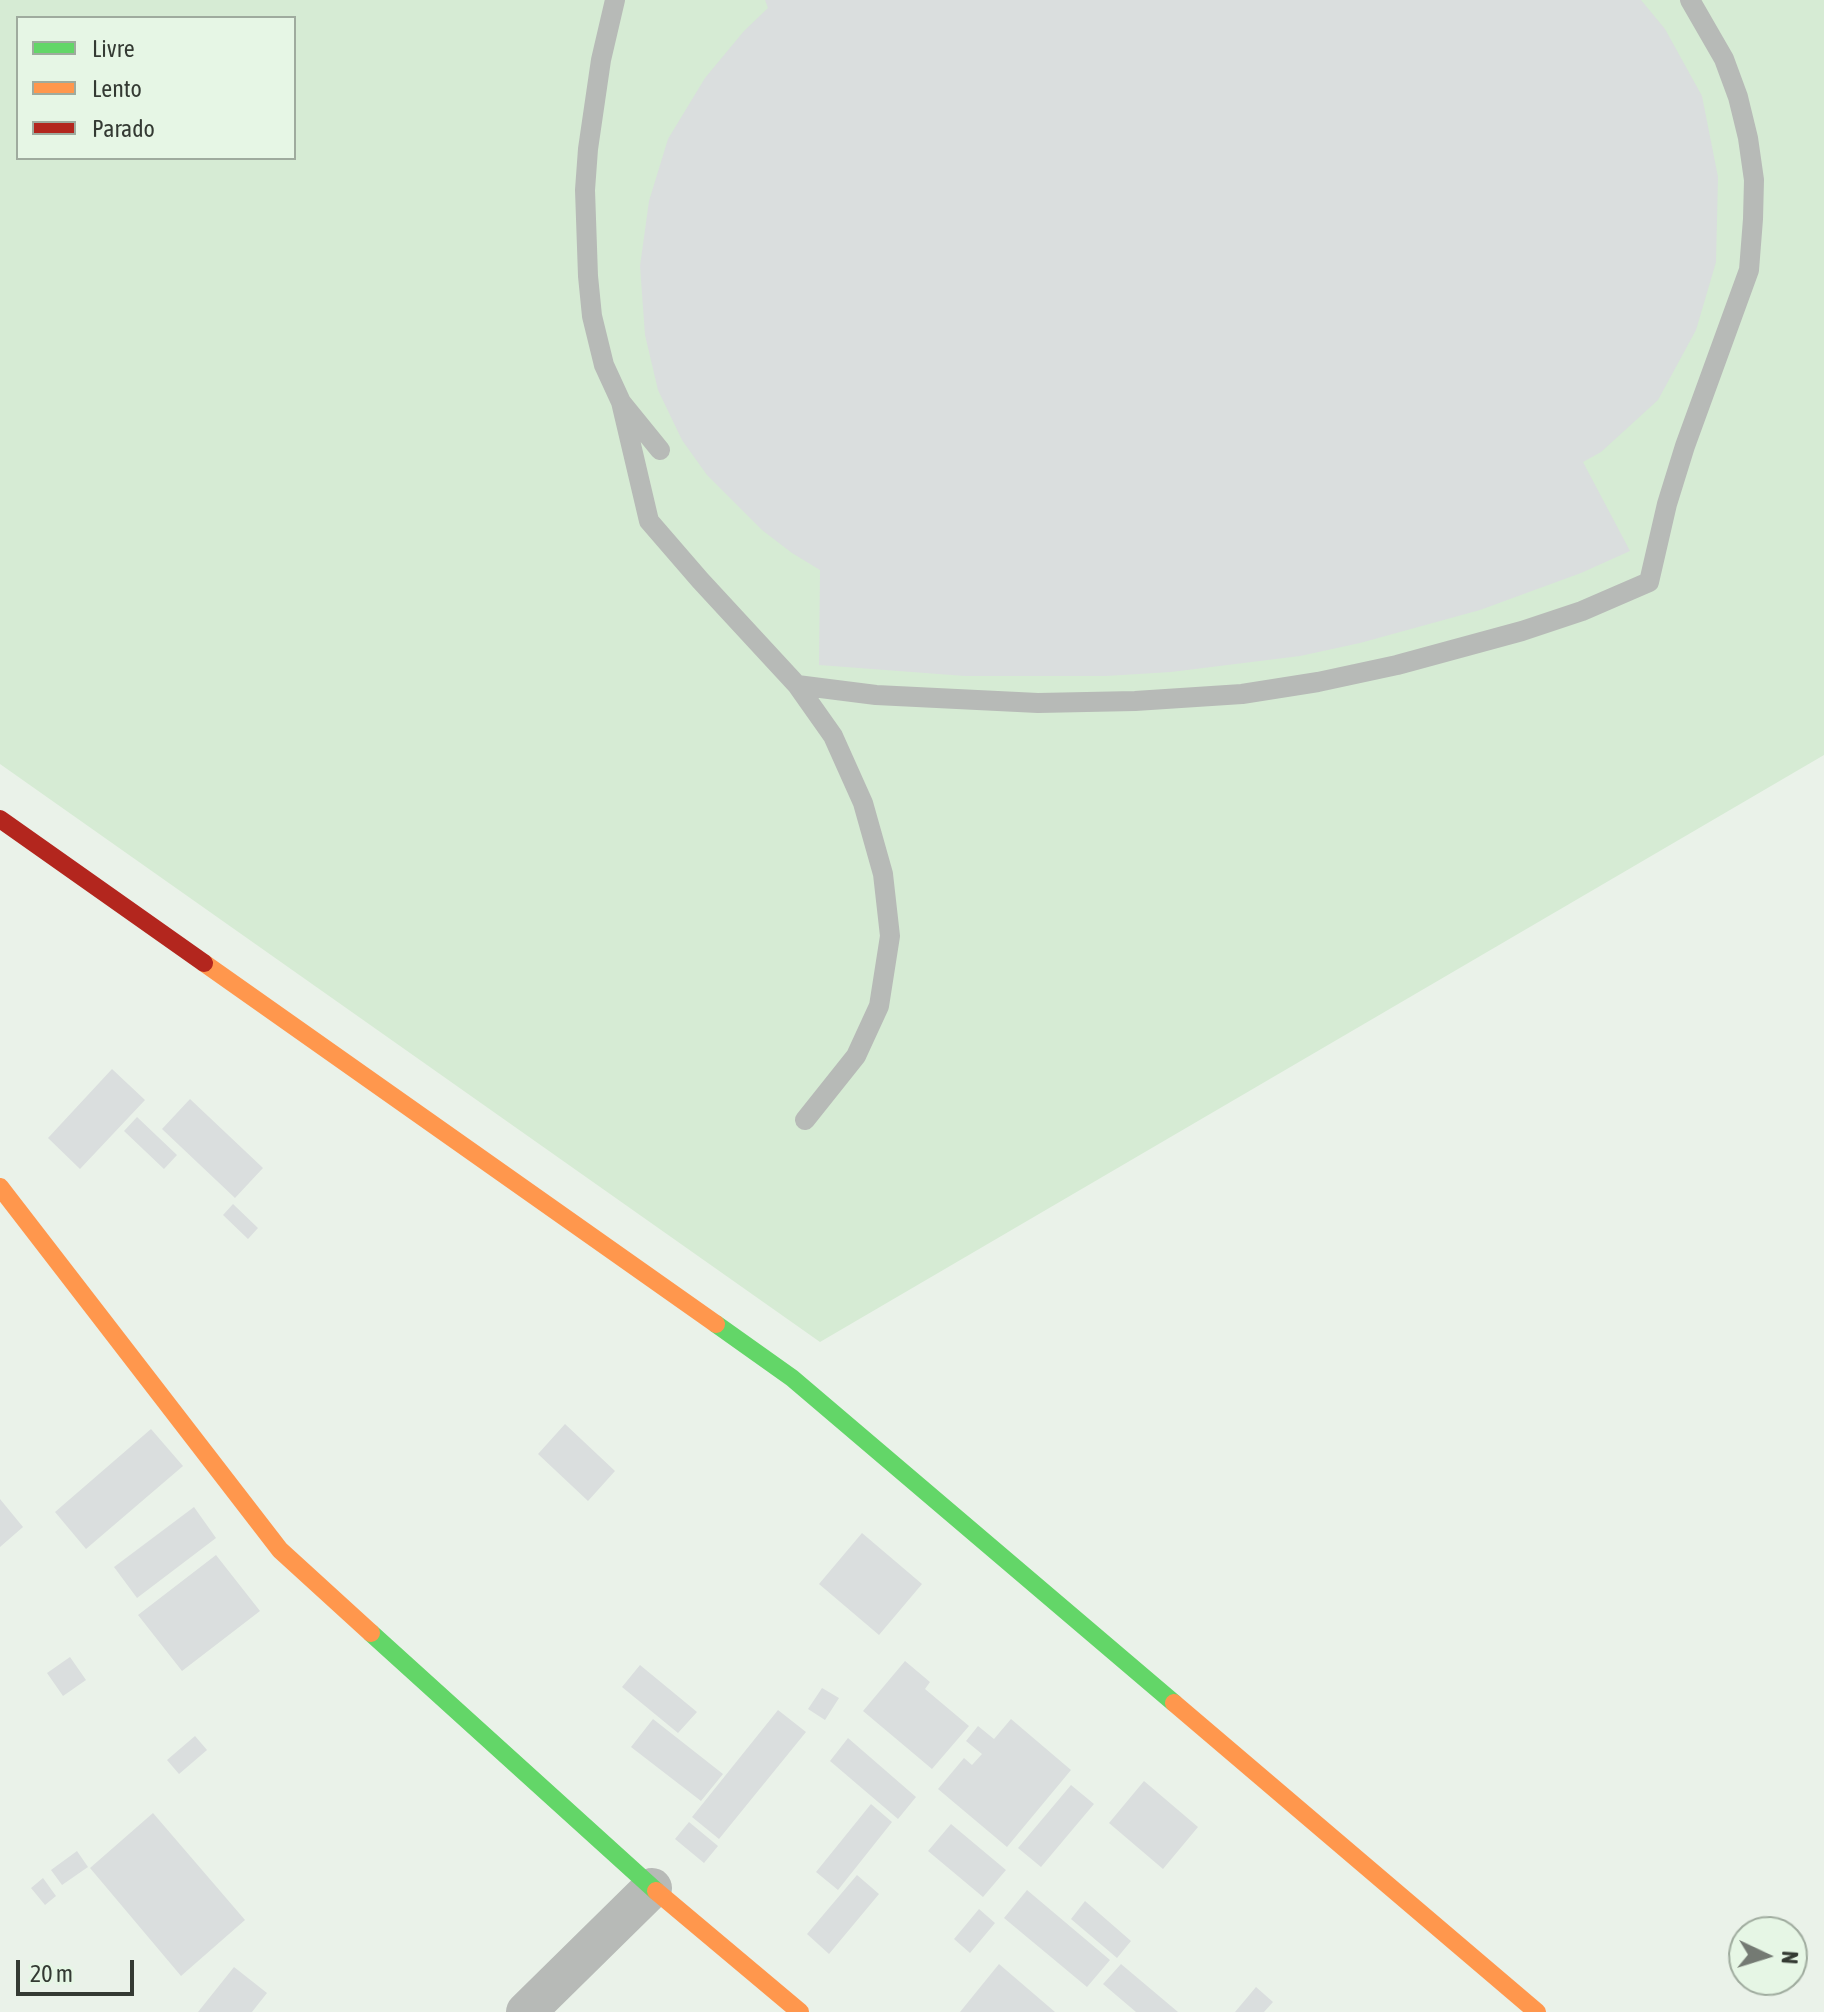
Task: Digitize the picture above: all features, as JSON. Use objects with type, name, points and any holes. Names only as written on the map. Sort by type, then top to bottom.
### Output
[{"type":"street","points":[[0,819],[792,1378],[1537,2012]]},
{"type":"street","points":[[0,1187],[280,1550],[652,1888],[800,2012]]},
{"type":"street","points":[[526,2012],[652,1888]]},
{"type":"lane","points":[[615,0],[593,106],[585,190],[585,234],[592,316],[604,365],[621,402],[649,521],[797,685],[833,736],[863,803],[883,874],[890,936],[879,1006],[856,1056],[805,1120]]},
{"type":"lane","points":[[797,685],[876,695],[1038,703],[1242,694],[1318,682],[1458,649],[1582,611],[1649,582],[1667,504],[1685,446],[1749,270],[1753,219],[1754,180],[1738,97],[1724,59],[1690,0]]},
{"type":"lane","points":[[621,402],[660,450]]},
{"type":"green space","points":[[0,0],[1824,0],[1824,755],[820,1342],[0,764]]},
{"type":"building","points":[[765,0],[1641,0],[1665,29],[1702,96],[1718,177],[1716,262],[1696,330],[1658,400],[1601,452],[1583,462],[1630,551],[1581,573],[1480,610],[1300,656],[1171,672],[1106,676],[965,676],[819,665],[820,570],[762,530],[707,475],[682,440],[658,390],[645,335],[640,266],[649,201],[668,139],[705,78],[744,31],[768,8]]},
{"type":"building","points":[[112,1069],[145,1100],[80,1169],[48,1138]]},
{"type":"building","points":[[190,1099],[263,1168],[235,1198],[162,1129]]},
{"type":"building","points":[[137,1117],[177,1155],[164,1169],[124,1131]]},
{"type":"building","points":[[233,1204],[258,1228],[248,1239],[223,1215]]},
{"type":"building","points":[[565,1424],[615,1471],[588,1501],[538,1454]]},
{"type":"building","points":[[151,1429],[183,1466],[86,1549],[55,1512]]},
{"type":"building","points":[[0,1499],[23,1527],[0,1547]]},
{"type":"building","points":[[194,1507],[216,1538],[137,1598],[114,1567]]},
{"type":"building","points":[[862,1533],[922,1584],[879,1635],[819,1584]]},
{"type":"building","points":[[216,1555],[260,1611],[182,1671],[138,1615]]},
{"type":"building","points":[[70,1657],[86,1680],[63,1696],[47,1673]]},
{"type":"building","points":[[905,1661],[930,1682],[925,1689],[969,1726],[932,1769],[863,1711]]},
{"type":"building","points":[[640,1665],[697,1712],[678,1733],[622,1687]]},
{"type":"building","points":[[822,1688],[839,1698],[825,1720],[808,1709]]},
{"type":"building","points":[[778,1710],[806,1732],[719,1839],[692,1817]]},
{"type":"building","points":[[653,1719],[723,1774],[701,1801],[631,1747]]},
{"type":"building","points":[[1011,1719],[1071,1770],[1007,1847],[938,1789],[964,1758],[972,1765],[982,1754],[966,1741],[978,1726],[994,1739]]},
{"type":"building","points":[[195,1736],[207,1750],[179,1774],[167,1760]]},
{"type":"building","points":[[848,1738],[916,1797],[898,1819],[830,1761]]},
{"type":"building","points":[[1144,1781],[1198,1827],[1163,1869],[1109,1823]]},
{"type":"building","points":[[1071,1785],[1094,1804],[1041,1867],[1018,1848]]},
{"type":"building","points":[[871,1804],[892,1822],[838,1890],[816,1872]]},
{"type":"building","points":[[153,1813],[245,1920],[181,1976],[90,1868]]},
{"type":"building","points":[[689,1822],[718,1846],[704,1863],[675,1839]]},
{"type":"building","points":[[951,1824],[1006,1870],[983,1897],[928,1851]]},
{"type":"building","points":[[77,1851],[88,1867],[62,1885],[51,1870]]},
{"type":"building","points":[[857,1875],[879,1894],[829,1954],[807,1934]]},
{"type":"building","points":[[43,1878],[56,1896],[45,1905],[31,1888]]},
{"type":"building","points":[[1027,1890],[1110,1960],[1087,1987],[1004,1918]]},
{"type":"building","points":[[1085,1901],[1131,1941],[1117,1958],[1071,1919]]},
{"type":"building","points":[[979,1909],[995,1923],[970,1953],[954,1939]]},
{"type":"building","points":[[999,1964],[1055,2012],[960,2012]]},
{"type":"building","points":[[1121,1964],[1178,2012],[1136,2012],[1103,1984]]},
{"type":"building","points":[[234,1967],[267,1993],[252,2012],[198,2012]]},
{"type":"building","points":[[1256,1987],[1273,2002],[1264,2012],[1235,2012]]},
{"type":"traffic: fast","points":[[716,1324],[792,1378],[1174,1703]]},
{"type":"traffic: fast","points":[[371,1633],[656,1891]]},
{"type":"traffic: slow","points":[[204,963],[716,1324]]},
{"type":"traffic: slow","points":[[0,1187],[280,1550],[371,1633]]},
{"type":"traffic: slow","points":[[1174,1703],[1537,2012]]},
{"type":"traffic: slow","points":[[656,1891],[800,2012]]},
{"type":"traffic: jam","points":[[0,819],[204,963]]}]
